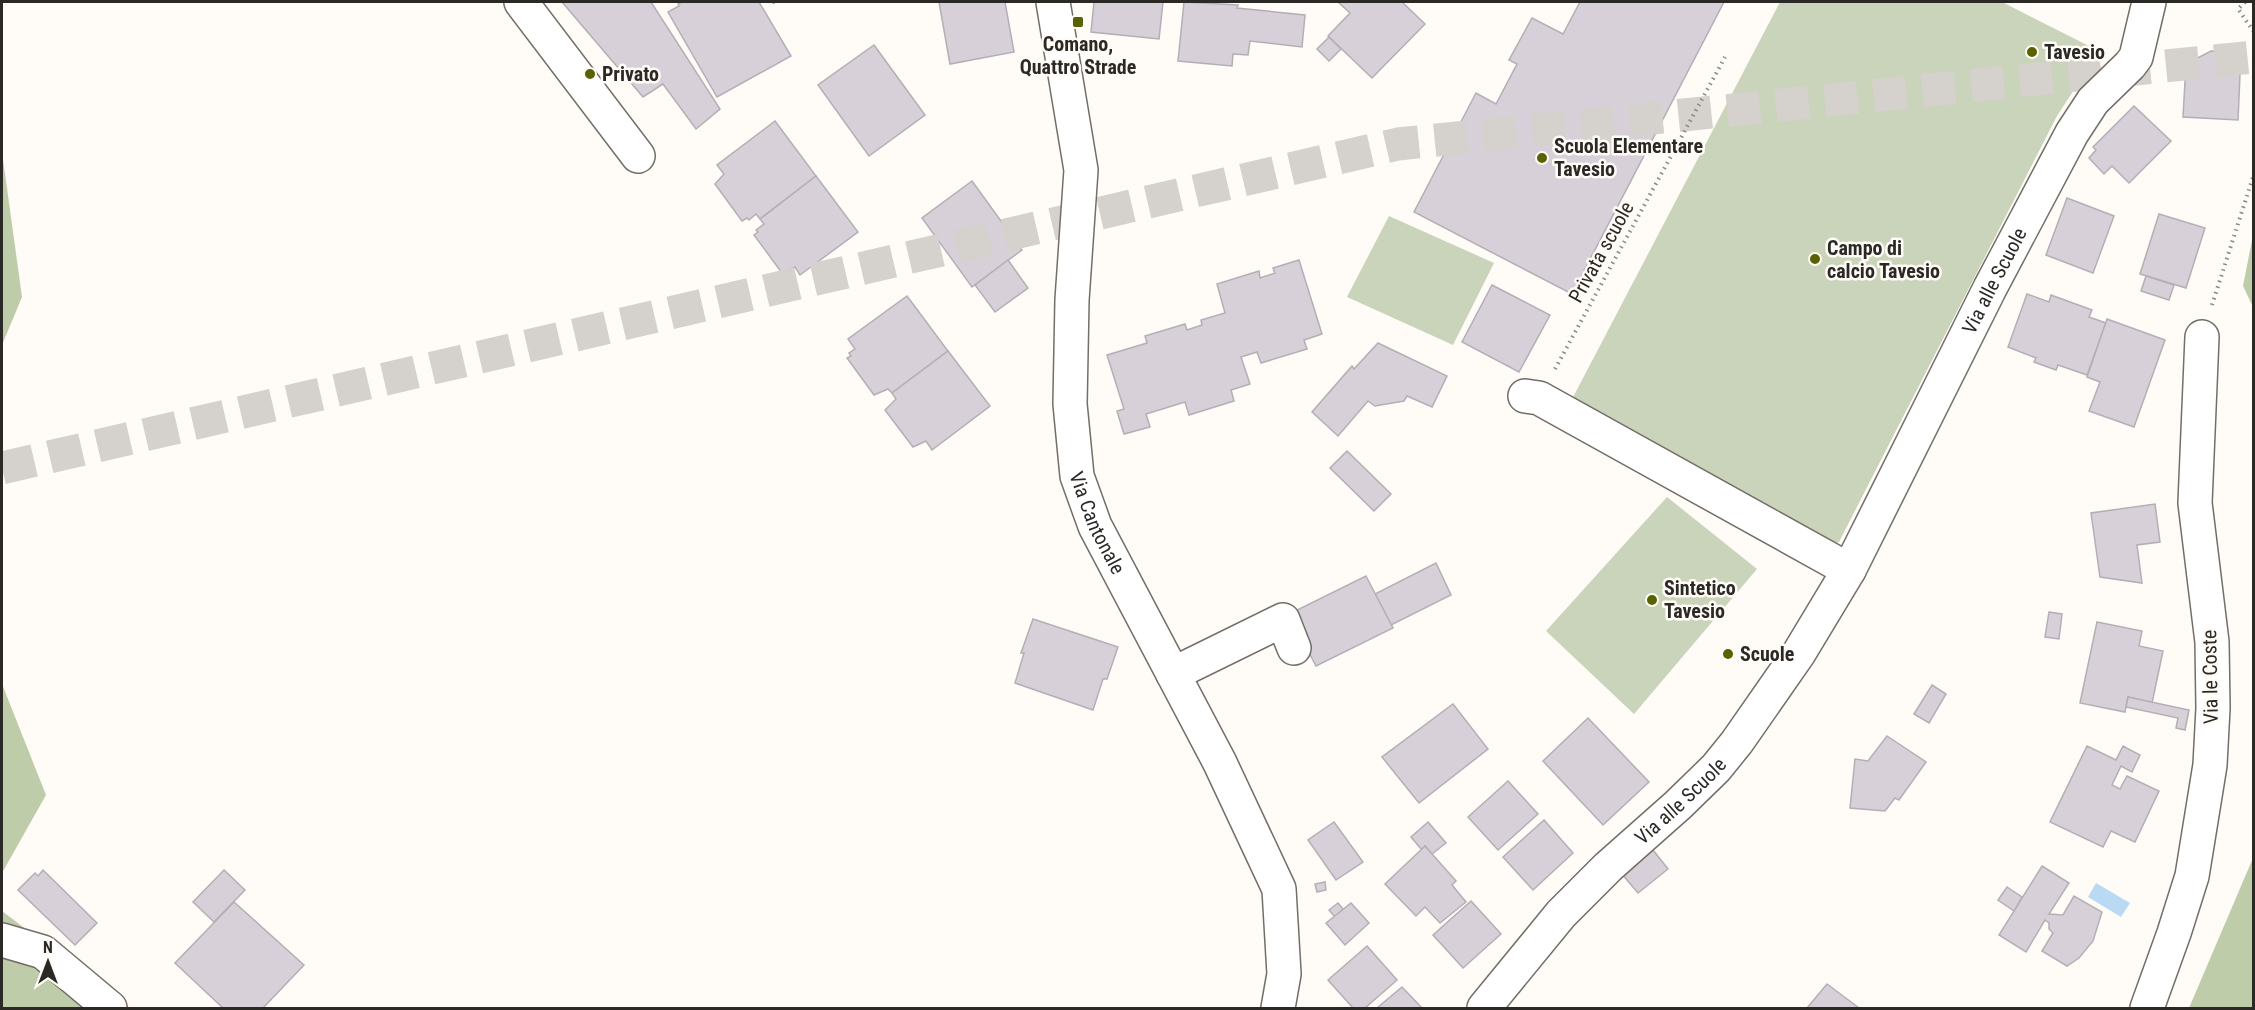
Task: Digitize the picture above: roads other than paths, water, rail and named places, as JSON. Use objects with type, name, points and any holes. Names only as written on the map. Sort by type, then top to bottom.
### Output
[{"type":"street","points":[[520,2],[638,156]]},
{"type":"street","name":"Via Cantonale","points":[[1053,2],[1082,170],[1072,300],[1070,404],[1077,476],[1095,526],[1220,763],[1279,889],[1284,974],[1278,1008]]},
{"type":"street","name":"Via alle Scuole","points":[[1484,1008],[1561,914],[1608,867],[1716,768],[1737,742],[1799,652],[1849,570],[1990,288],[2072,133],[2093,101],[2136,57],[2149,2]]},
{"type":"street","name":"Via le Coste","points":[[2147,1008],[2192,876],[2210,765],[2213,708],[2212,642],[2195,503],[2202,337]]},
{"type":"street","points":[[1532,397],[1849,570]]},
{"type":"street","points":[[1173,674],[1283,620],[1294,648]]},
{"type":"street","points":[[2,940],[43,952],[111,1008]]},
{"type":"water","points":[[2096,883],[2130,903],[2121,917],[2088,897]]},
{"type":"tunnel","points":[[2,468],[1398,144],[2254,57]]},
{"type":"place","name":"Comano, Quattro Strade","points":[[1078,22]]},
{"type":"place","name":"Tavesio","points":[[2032,52]]},
{"type":"place","name":"Privato","points":[[590,74]]},
{"type":"place","name":"Scuola Elementare Tavesio","points":[[1542,158]]},
{"type":"place","name":"Campo di calcio Tavesio","points":[[1815,259]]},
{"type":"place","name":"Sintetico Tavesio","points":[[1652,600]]},
{"type":"place","name":"Scuole","points":[[1728,654]]}]
